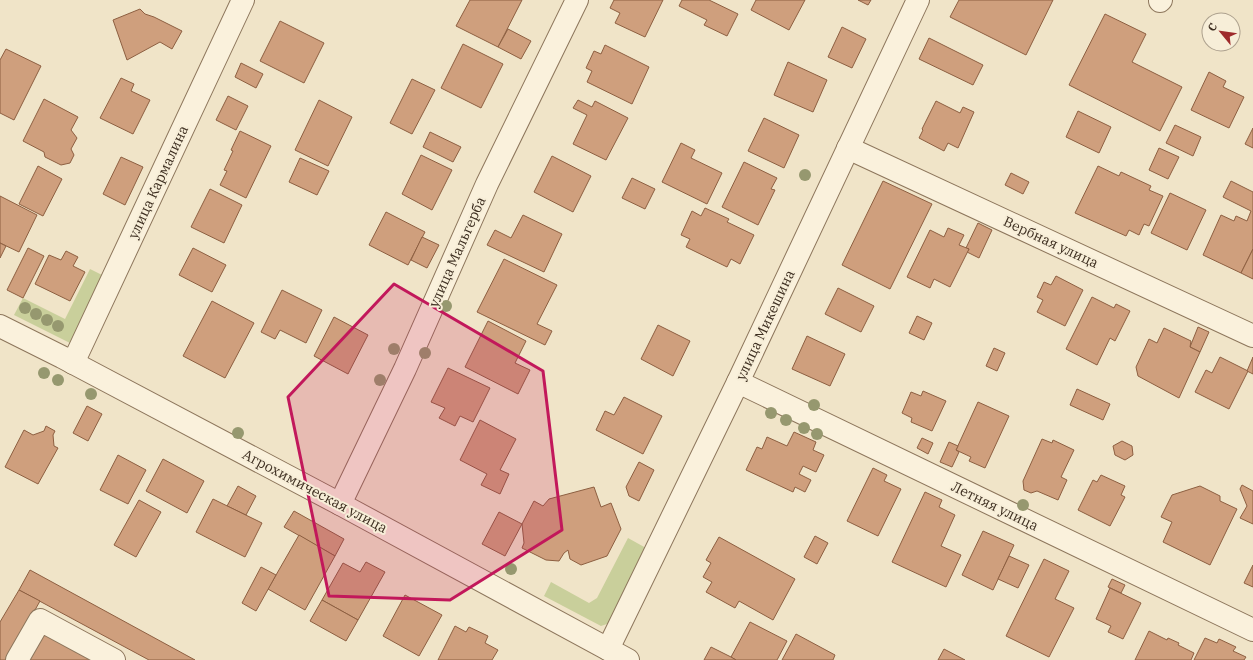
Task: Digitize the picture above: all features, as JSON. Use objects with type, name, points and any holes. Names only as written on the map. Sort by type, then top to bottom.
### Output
[{"type":"street","name":"улица Кармалина","points":[[73,363],[243,0]]},
{"type":"street","name":"улица Мальгерба","points":[[340,504],[405,369],[487,184],[577,0]]},
{"type":"street","name":"улица Микешина","points":[[608,649],[738,382],[918,0]]},
{"type":"street","name":"Вербная улица","points":[[848,148],[1253,336]]},
{"type":"street","name":"Агрохимическая улица","points":[[0,326],[340,504],[628,660]]},
{"type":"street","name":"Летняя улица","points":[[738,382],[1253,630]]},
{"type":"street","points":[[17,660],[40,620],[114,660]]},
{"type":"highlighted area","points":[[394,284],[543,371],[562,530],[450,600],[329,596],[288,397]]},
{"type":"green space","points":[[90,269],[106,277],[72,344],[14,315],[23,298],[65,319]]},
{"type":"green space","points":[[628,538],[646,548],[610,623],[601,626],[544,596],[551,582],[589,603],[597,598]]},
{"type":"building","points":[[470,0],[522,0],[498,47],[456,26]]},
{"type":"building","points":[[614,0],[663,0],[645,37],[615,23],[620,13],[610,8]]},
{"type":"building","points":[[682,0],[709,0],[738,14],[727,36],[704,25],[707,20],[679,6]]},
{"type":"building","points":[[756,0],[805,0],[789,30],[751,10]]},
{"type":"building","points":[[858,0],[871,0],[868,5]]},
{"type":"building","points":[[959,0],[1053,0],[1026,55],[950,17]]},
{"type":"building","points":[[140,9],[145,14],[182,31],[172,49],[160,42],[127,60],[113,20]]},
{"type":"building","points":[[1105,14],[1146,34],[1132,62],[1182,87],[1160,131],[1069,85]]},
{"type":"building","points":[[280,21],[324,43],[304,83],[260,61]]},
{"type":"building","points":[[842,27],[866,39],[852,68],[828,57]]},
{"type":"building","points":[[508,29],[531,41],[521,59],[498,47]]},
{"type":"building","points":[[929,38],[983,65],[973,85],[919,59]]},
{"type":"building","points":[[463,44],[503,64],[481,108],[441,88]]},
{"type":"building","points":[[605,45],[649,67],[632,104],[587,82],[592,71],[586,68],[594,51],[601,54]]},
{"type":"building","points":[[6,49],[41,66],[14,120],[0,113],[0,60]]},
{"type":"building","points":[[788,62],[827,80],[813,112],[774,95]]},
{"type":"building","points":[[241,63],[263,74],[256,88],[235,77]]},
{"type":"building","points":[[1209,72],[1226,81],[1223,87],[1244,97],[1229,128],[1191,110]]},
{"type":"building","points":[[121,78],[134,84],[131,91],[150,100],[133,134],[100,118]]},
{"type":"building","points":[[412,79],[435,90],[412,134],[390,123]]},
{"type":"building","points":[[228,96],[248,106],[236,130],[216,120]]},
{"type":"building","points":[[44,99],[78,117],[71,130],[77,138],[71,149],[74,155],[70,163],[61,165],[45,157],[44,152],[23,141]]},
{"type":"building","points":[[319,100],[352,117],[328,166],[295,150]]},
{"type":"building","points":[[578,100],[592,107],[595,101],[628,118],[606,160],[573,144],[587,115],[573,108]]},
{"type":"building","points":[[936,101],[960,113],[963,107],[974,112],[958,148],[948,143],[944,151],[919,138]]},
{"type":"building","points":[[1078,111],[1111,127],[1099,153],[1066,137]]},
{"type":"building","points":[[764,118],[799,135],[784,168],[748,151]]},
{"type":"building","points":[[1175,125],[1201,137],[1193,156],[1166,143]]},
{"type":"building","points":[[1253,128],[1253,148],[1245,144]]},
{"type":"building","points":[[240,131],[271,146],[246,198],[220,185],[227,171],[224,170],[233,151],[231,150]]},
{"type":"building","points":[[430,132],[461,147],[453,162],[423,147]]},
{"type":"building","points":[[681,143],[695,150],[691,158],[722,173],[707,204],[662,182]]},
{"type":"building","points":[[1159,148],[1179,157],[1168,179],[1149,170]]},
{"type":"building","points":[[421,155],[452,170],[432,210],[402,194]]},
{"type":"building","points":[[552,156],[591,176],[573,212],[534,192]]},
{"type":"building","points":[[121,157],[143,167],[125,205],[103,194]]},
{"type":"building","points":[[300,158],[329,171],[317,195],[289,182]]},
{"type":"building","points":[[744,162],[777,178],[771,189],[775,190],[758,225],[722,207]]},
{"type":"building","points":[[38,166],[62,179],[43,216],[19,204]]},
{"type":"building","points":[[1098,166],[1119,176],[1121,172],[1151,186],[1149,190],[1163,196],[1149,226],[1144,224],[1139,235],[1129,230],[1126,236],[1075,213]]},
{"type":"building","points":[[1011,173],[1029,182],[1023,194],[1005,185]]},
{"type":"building","points":[[632,178],[655,189],[645,209],[622,198]]},
{"type":"building","points":[[883,181],[932,204],[890,289],[842,265]]},
{"type":"building","points":[[1231,181],[1253,192],[1253,249],[1241,273],[1203,255],[1221,215],[1234,221],[1236,216],[1247,221],[1251,211],[1223,197]]},
{"type":"building","points":[[210,189],[242,205],[224,243],[191,227]]},
{"type":"building","points":[[1170,193],[1206,210],[1187,250],[1151,233]]},
{"type":"building","points":[[0,196],[37,215],[19,252],[0,243]]},
{"type":"building","points":[[705,208],[729,219],[727,222],[754,235],[740,264],[731,259],[727,267],[686,247],[690,239],[681,235],[692,211],[701,216]]},
{"type":"building","points":[[386,212],[425,232],[408,265],[369,245]]},
{"type":"building","points":[[523,215],[562,234],[544,272],[487,245],[495,230],[511,238]]},
{"type":"building","points":[[978,223],[992,230],[979,258],[967,252],[969,249],[966,248]]},
{"type":"building","points":[[948,228],[964,235],[959,245],[969,249],[950,287],[934,279],[930,288],[907,277],[930,230],[944,237]]},
{"type":"building","points":[[422,237],[439,245],[427,268],[411,260]]},
{"type":"building","points":[[0,243],[6,246],[0,258]]},
{"type":"building","points":[[28,248],[44,256],[23,298],[7,290]]},
{"type":"building","points":[[193,248],[226,265],[212,292],[179,275]]},
{"type":"building","points":[[1253,249],[1253,279],[1241,273]]},
{"type":"building","points":[[66,251],[78,257],[73,266],[85,272],[70,301],[35,284],[49,255],[61,260]]},
{"type":"building","points":[[504,259],[557,285],[537,324],[552,331],[545,345],[477,312]]},
{"type":"building","points":[[1056,276],[1083,290],[1065,326],[1037,312],[1043,300],[1037,297],[1044,282],[1051,285]]},
{"type":"building","points":[[838,288],[874,306],[861,332],[825,314]]},
{"type":"building","points":[[282,290],[322,310],[306,343],[280,330],[275,339],[261,332]]},
{"type":"building","points":[[1092,297],[1114,308],[1116,304],[1130,311],[1115,341],[1110,338],[1097,365],[1066,349]]},
{"type":"building","points":[[212,301],[254,323],[225,378],[183,356]]},
{"type":"building","points":[[917,316],[932,323],[924,340],[909,333]]},
{"type":"building","points":[[334,317],[368,335],[348,374],[314,356]]},
{"type":"building","points":[[488,321],[526,341],[515,363],[530,370],[518,394],[465,367]]},
{"type":"building","points":[[658,325],[690,341],[673,376],[641,359]]},
{"type":"building","points":[[1198,327],[1209,332],[1200,352],[1190,347]]},
{"type":"building","points":[[1164,328],[1191,341],[1190,347],[1200,352],[1179,398],[1138,376],[1136,367],[1149,339],[1157,343]]},
{"type":"building","points":[[807,336],[845,354],[830,386],[792,369]]},
{"type":"building","points":[[994,348],[1005,353],[997,371],[986,366]]},
{"type":"building","points":[[1220,357],[1248,371],[1229,409],[1195,392],[1206,370],[1212,373]]},
{"type":"building","points":[[1253,357],[1253,374],[1247,371]]},
{"type":"building","points":[[448,368],[490,388],[473,422],[460,416],[455,426],[439,418],[445,408],[431,402]]},
{"type":"building","points":[[1077,389],[1110,404],[1103,420],[1070,405]]},
{"type":"building","points":[[923,391],[946,401],[932,431],[911,422],[912,418],[902,413],[911,392],[921,396]]},
{"type":"building","points":[[624,397],[662,416],[643,454],[596,430],[605,411],[614,415]]},
{"type":"building","points":[[978,402],[1009,416],[985,468],[969,461],[971,457],[956,450]]},
{"type":"building","points":[[87,406],[102,414],[88,441],[73,433]]},
{"type":"building","points":[[480,420],[516,439],[500,470],[509,474],[500,494],[481,485],[487,474],[460,460]]},
{"type":"building","points":[[46,426],[55,431],[53,435],[54,446],[58,448],[38,484],[5,467],[24,430],[33,435],[44,431]]},
{"type":"building","points":[[794,432],[816,442],[813,450],[824,455],[816,472],[803,466],[799,474],[811,480],[805,492],[795,487],[793,492],[746,470],[757,447],[762,449],[767,437],[787,446]]},
{"type":"building","points":[[922,438],[933,443],[928,454],[917,448]]},
{"type":"building","points":[[1042,439],[1052,443],[1053,440],[1074,450],[1061,477],[1067,480],[1058,500],[1037,491],[1031,493],[1024,490],[1023,481]]},
{"type":"building","points":[[1122,441],[1132,446],[1133,455],[1125,460],[1115,455],[1113,446]]},
{"type":"building","points":[[949,442],[958,446],[956,450],[959,452],[952,467],[940,462]]},
{"type":"building","points":[[118,455],[146,470],[128,504],[100,490]]},
{"type":"building","points":[[163,459],[204,481],[187,513],[146,491]]},
{"type":"building","points":[[639,462],[654,470],[639,501],[629,496],[626,487]]},
{"type":"building","points":[[873,468],[887,475],[884,481],[901,489],[878,536],[847,521]]},
{"type":"building","points":[[1101,475],[1125,486],[1121,495],[1125,497],[1110,526],[1078,510],[1093,480],[1097,482]]},
{"type":"building","points":[[1242,485],[1253,491],[1253,524],[1240,518],[1247,506],[1240,489]]},
{"type":"building","points":[[238,486],[256,496],[246,515],[227,506]]},
{"type":"building","points":[[1200,486],[1220,496],[1220,501],[1237,509],[1210,565],[1163,542],[1172,522],[1161,517],[1172,495]]},
{"type":"building","points":[[594,487],[601,507],[611,503],[621,529],[607,556],[581,565],[570,559],[568,550],[559,561],[546,560],[522,548],[524,543],[522,524],[534,501],[543,506],[549,499]]},
{"type":"building","points":[[925,492],[942,500],[939,507],[955,515],[941,546],[961,555],[946,587],[892,562]]},
{"type":"building","points":[[213,499],[262,523],[245,557],[196,532]]},
{"type":"building","points":[[139,500],[161,512],[136,557],[114,545]]},
{"type":"building","points":[[294,511],[344,539],[335,556],[284,527]]},
{"type":"building","points":[[499,512],[522,524],[505,556],[482,544]]},
{"type":"building","points":[[983,531],[1014,545],[993,590],[962,575]]},
{"type":"building","points":[[299,535],[335,556],[305,610],[268,589]]},
{"type":"building","points":[[815,536],[828,543],[817,564],[804,557]]},
{"type":"building","points":[[719,537],[795,579],[773,620],[739,601],[735,608],[706,592],[712,582],[703,577],[711,563],[706,560]]},
{"type":"building","points":[[1009,556],[1029,565],[1018,588],[998,579]]},
{"type":"building","points":[[1044,559],[1069,571],[1055,599],[1074,608],[1049,657],[1006,636]]},
{"type":"building","points":[[366,562],[385,572],[358,620],[322,600],[343,563],[360,572]]},
{"type":"building","points":[[1253,565],[1253,587],[1244,583]]},
{"type":"building","points":[[261,567],[276,575],[256,611],[242,603]]},
{"type":"building","points":[[30,570],[195,660],[149,660],[19,590]]},
{"type":"building","points":[[1112,579],[1125,585],[1121,593],[1108,587]]},
{"type":"building","points":[[1110,588],[1141,603],[1123,639],[1108,632],[1111,626],[1096,619]]},
{"type":"building","points":[[19,590],[40,601],[7,660],[0,660],[0,622]]},
{"type":"building","points":[[405,595],[442,615],[419,656],[383,636]]},
{"type":"building","points":[[322,600],[358,620],[346,641],[310,621]]},
{"type":"building","points":[[750,622],[787,641],[777,660],[736,660],[731,657]]},
{"type":"building","points":[[455,626],[466,632],[469,627],[488,636],[485,643],[498,650],[492,660],[438,660]]},
{"type":"building","points":[[45,628],[103,660],[27,660]]},
{"type":"building","points":[[1149,631],[1167,640],[1168,638],[1179,643],[1178,645],[1194,653],[1191,660],[1135,660]]},
{"type":"building","points":[[796,634],[835,655],[833,660],[782,660]]},
{"type":"building","points":[[1205,638],[1217,643],[1219,639],[1236,647],[1233,651],[1246,657],[1244,660],[1194,660]]},
{"type":"building","points":[[711,647],[731,657],[736,660],[704,660]]},
{"type":"building","points":[[944,649],[965,660],[938,660]]}]
